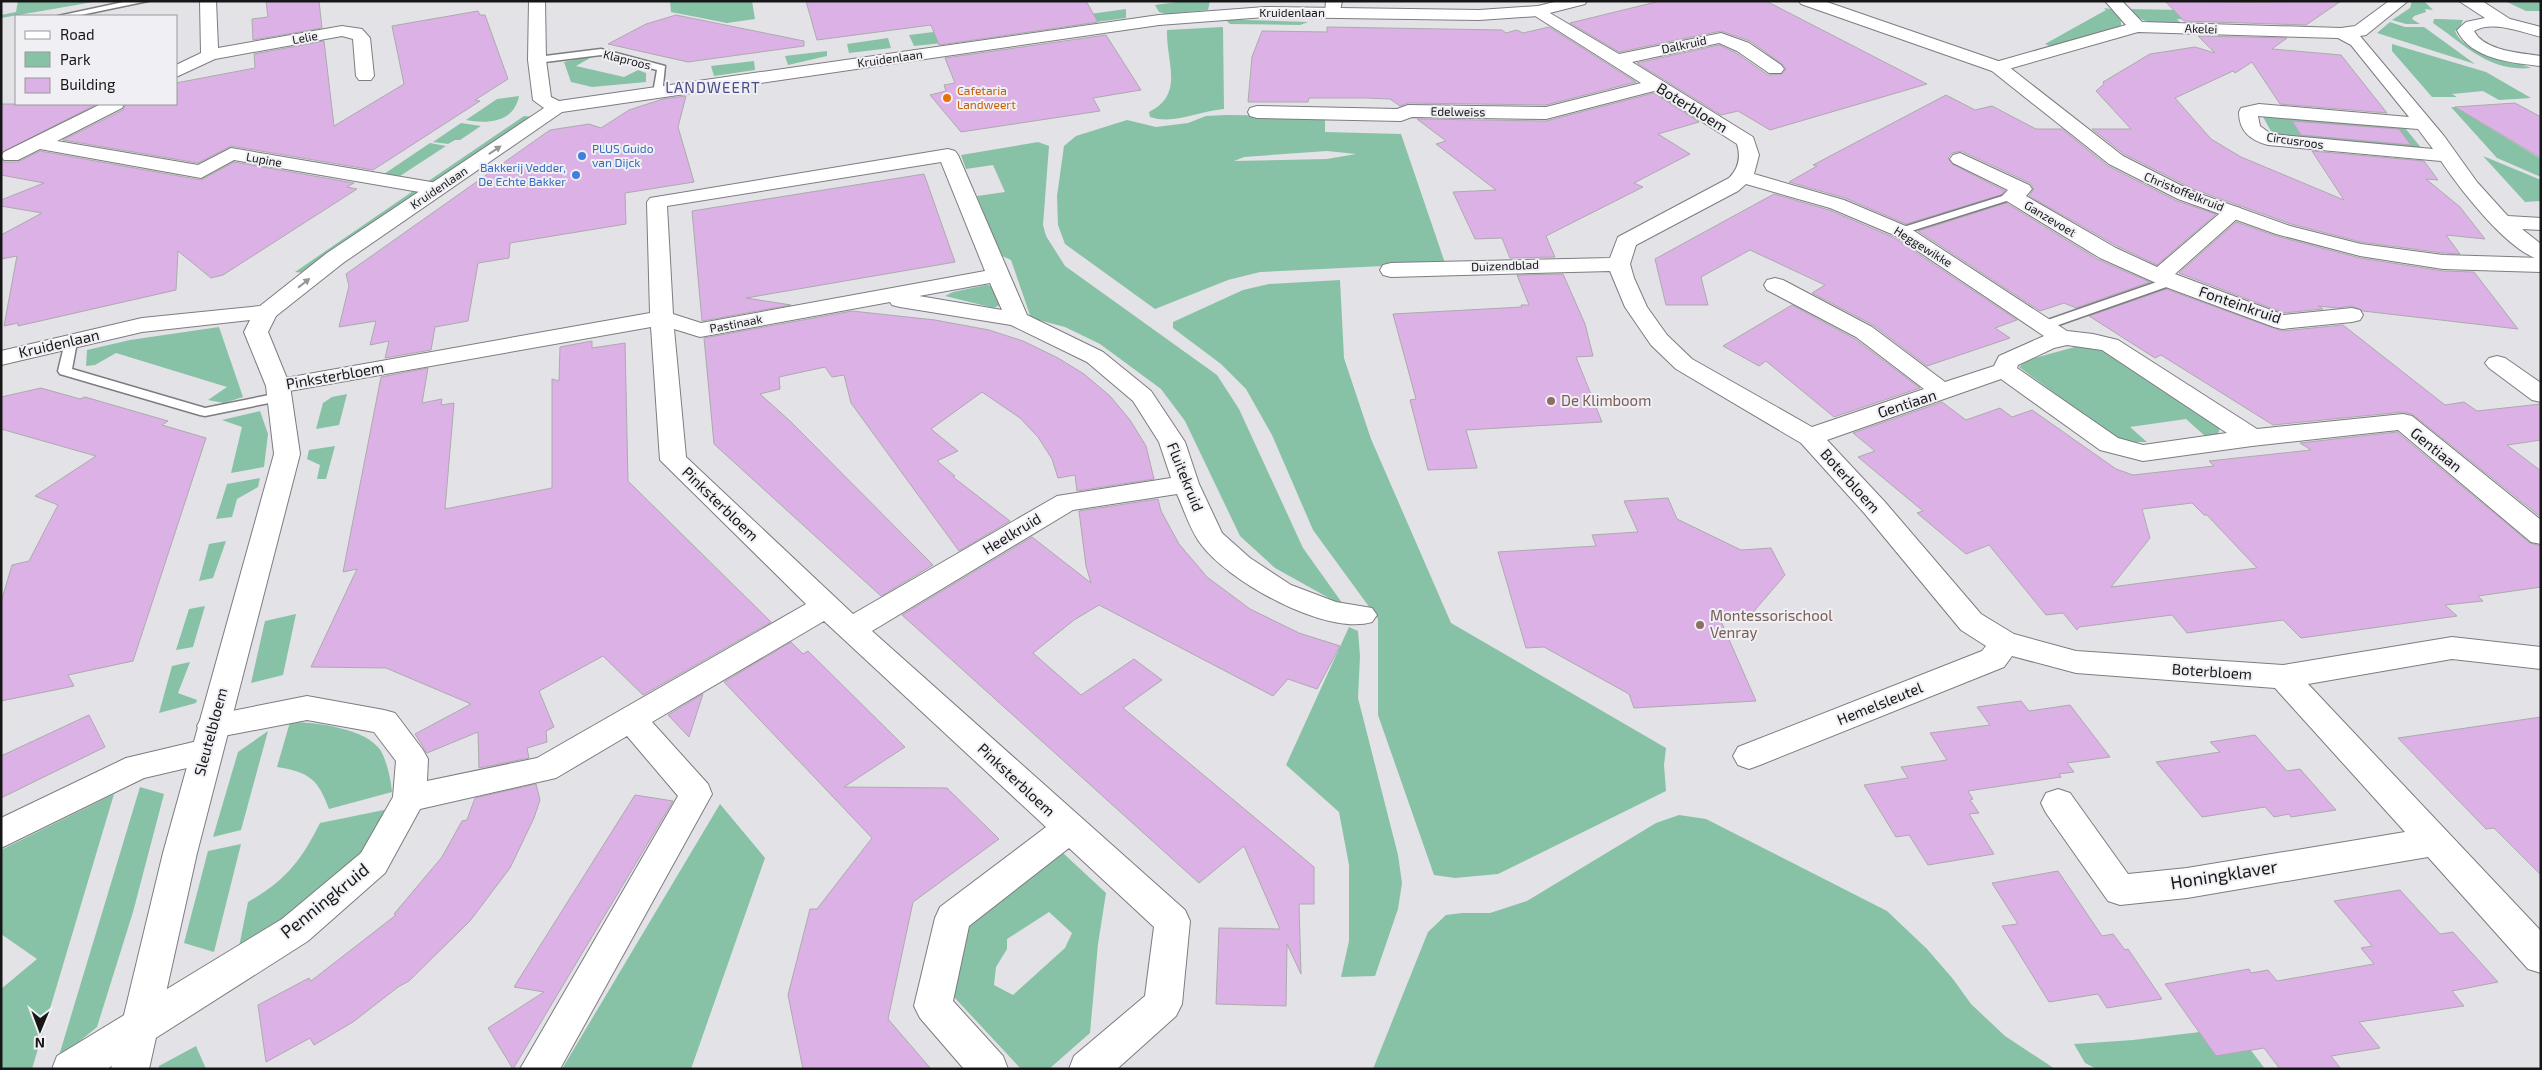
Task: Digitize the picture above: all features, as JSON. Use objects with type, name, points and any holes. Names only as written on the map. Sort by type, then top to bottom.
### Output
[{"type":"street","points":[[208,1],[210,55]]},
{"type":"street","points":[[537,1],[537,60],[550,104]]},
{"type":"street","name":"Kruidenlaan","points":[[266,312],[255,303],[283,275],[414,185],[550,104],[658,93],[1153,20],[1333,7],[1479,15],[1538,11],[1579,1]]},
{"type":"street","name":"Christoffelkruid","points":[[1807,1],[1998,67],[2116,160],[2148,178],[2185,195],[2283,230],[2360,250],[2443,262],[2541,266]]},
{"type":"street","points":[[2113,1],[2137,27]]},
{"type":"street","name":"Akelei","points":[[1998,67],[2137,27],[2341,33],[2360,30],[2400,1]]},
{"type":"street","points":[[2453,1],[2453,4],[2478,23]]},
{"type":"street","points":[[2467,1],[2477,5],[2504,23]]},
{"type":"street","name":"Boterbloem","points":[[1538,11],[1746,142],[1749,161],[1744,177]]},
{"type":"street","points":[[2537,62],[2497,52],[2472,41],[2466,35],[2465,30],[2478,23],[2504,23],[2541,32]]},
{"type":"street","name":"Lelie","points":[[178,71],[210,55],[342,32],[356,33],[361,38],[365,76]]},
{"type":"street","points":[[2341,33],[2357,41],[2437,140],[2446,156],[2502,222],[2541,254]]},
{"type":"street","name":"Dalkruid","points":[[1616,60],[1721,38],[1743,47],[1775,69]]},
{"type":"street","name":"Edelweiss","points":[[1257,112],[1401,115],[1408,111],[1546,113],[1656,85]]},
{"type":"street","name":"Kruidenlaan","points":[[1,358],[142,325],[266,312],[335,258],[437,189],[550,104]]},
{"type":"street","points":[[5,157],[37,144],[113,105]]},
{"type":"street","name":"Circusroos","points":[[2424,124],[2259,110],[2248,112],[2248,123],[2255,134],[2268,139],[2446,156]]},
{"type":"street","name":"Lupine","points":[[37,144],[201,172],[231,154],[437,189]]},
{"type":"street","points":[[662,318],[657,202],[952,154],[998,275],[1017,319]]},
{"type":"street","name":"Ganzevoet","points":[[1960,159],[2022,189],[2012,196],[2108,253],[2166,278]]},
{"type":"street","points":[[1619,264],[1626,242],[1731,187],[1744,177]]},
{"type":"street","name":"Heggewikke","points":[[1744,177],[1837,204],[1901,231],[2052,331]]},
{"type":"street","points":[[2166,278],[2234,212]]},
{"type":"street","points":[[2502,222],[2541,224]]},
{"type":"street","name":"Boterbloem","points":[[1619,264],[1636,306],[1659,340],[1684,364],[1810,437],[1876,508],[1971,622],[2004,643],[2076,662],[2283,676],[2452,648],[2541,658]]},
{"type":"street","name":"Duizendblad","points":[[1392,270],[1619,264]]},
{"type":"street","name":"Pastinaak","points":[[662,318],[700,330],[998,275]]},
{"type":"street","name":"Fonteinkruid","points":[[2166,278],[2282,322],[2352,315]]},
{"type":"street","points":[[1775,285],[1864,332],[1943,392]]},
{"type":"street","name":"Fluitekruid","points":[[881,296],[1017,319],[1095,357],[1142,396],[1172,442],[1186,484],[1212,538],[1240,565],[1281,592],[1333,612],[1362,615]]},
{"type":"street","name":"Sleutelbloem","points":[[130,1069],[209,739],[287,454],[279,391],[256,332],[266,312]]},
{"type":"street","name":"Pinksterbloem","points":[[279,391],[662,318],[673,460],[826,606],[853,628],[1172,921],[1163,1004],[1088,1069]]},
{"type":"street","name":"Gentiaan","points":[[2004,370],[2007,361],[2052,331],[2085,338],[2110,345],[2252,438]]},
{"type":"street","points":[[2497,363],[2541,394]]},
{"type":"street","name":"Gentiaan","points":[[1810,437],[2004,370]]},
{"type":"street","name":"Gentiaan","points":[[2004,370],[2109,444],[2143,453],[2252,438],[2403,422],[2541,536]]},
{"type":"street","name":"Heelkruid","points":[[853,628],[1066,502],[1186,484]]},
{"type":"street","points":[[409,798],[545,769],[826,606]]},
{"type":"street","name":"Hemelsleutel","points":[[1749,756],[1993,659],[2004,643]]},
{"type":"street","points":[[2283,676],[2433,842],[2541,957]]},
{"type":"street","name":"Penningkruid","points":[[1,834],[137,767],[209,739],[307,708],[384,722],[412,759],[409,798],[373,863],[295,930],[138,1030],[71,1069]]},
{"type":"street","points":[[539,1069],[696,794],[630,718]]},
{"type":"street","name":"Honingklaver","points":[[2058,803],[2120,890],[2187,883],[2433,842]]},
{"type":"street","name":"Pinksterbloem","points":[[989,1069],[933,1006],[953,918],[1070,829]]},
{"type":"lane","points":[[68,15],[144,1]]},
{"type":"lane","name":"Klaproos","points":[[537,60],[601,52],[662,68],[658,93]]},
{"type":"lane","points":[[1901,231],[2012,196]]},
{"type":"lane","points":[[2052,331],[2166,278]]},
{"type":"lane","points":[[71,342],[65,371],[205,412],[279,391]]},
{"type":"green space","points":[[18,1],[99,1],[1,18],[1,15],[16,12]]},
{"type":"green space","points":[[670,1],[752,1],[755,19],[727,23],[671,12]]},
{"type":"green space","points":[[1185,1],[1210,1],[1208,10],[1166,14],[1159,12],[1155,5]]},
{"type":"green space","points":[[2412,1],[2424,1],[2433,10],[2425,9],[2426,12],[2414,16],[2412,19],[2420,24],[2406,24],[2392,20],[2410,8]]},
{"type":"green space","points":[[2505,1],[2541,1],[2541,11],[2526,11]]},
{"type":"green space","points":[[2104,8],[2111,9],[2121,21],[2121,25],[2116,29],[2052,47],[2045,44],[2106,10]]},
{"type":"green space","points":[[1126,9],[1126,18],[1096,22],[1090,14]]},
{"type":"green space","points":[[2129,9],[2182,10],[2195,20],[2177,19],[2183,26],[2160,25],[2141,19]]},
{"type":"green space","points":[[1237,18],[1245,20],[1308,22],[1300,25],[1230,24],[1225,19]]},
{"type":"green space","points":[[2434,19],[2463,20],[2455,31],[2468,46],[2488,55],[2531,68],[2502,66],[2490,61],[2467,48],[2433,23]]},
{"type":"green space","points":[[2390,22],[2405,27],[2424,27],[2475,64],[2377,33]]},
{"type":"green space","points":[[1223,27],[1224,109],[1177,119],[1150,117],[1149,112],[1160,105],[1167,96],[1170,87],[1171,77],[1167,30]]},
{"type":"green space","points":[[950,30],[953,42],[914,46],[909,35]]},
{"type":"green space","points":[[888,38],[891,48],[849,53],[847,44]]},
{"type":"green space","points":[[2392,44],[2486,72],[2531,98],[2499,100],[2483,91],[2452,94],[2457,97],[2432,97],[2392,51]]},
{"type":"green space","points":[[827,51],[827,56],[788,65],[785,56]]},
{"type":"green space","points":[[590,58],[576,66],[624,77],[638,70],[646,73],[646,82],[592,87],[571,82],[564,62]]},
{"type":"green space","points":[[754,61],[755,70],[714,76],[711,66]]},
{"type":"green space","points":[[519,96],[512,112],[506,117],[499,120],[482,122],[466,120],[497,99]]},
{"type":"green space","points":[[2451,107],[2455,107],[2541,159],[2541,177],[2497,158]]},
{"type":"green space","points":[[2262,115],[2405,128],[2423,150],[2280,137],[2272,133]]},
{"type":"green space","points":[[524,116],[533,117],[433,186],[424,184]]},
{"type":"green space","points":[[1206,116],[1321,116],[1325,119],[1325,132],[1401,134],[1445,263],[1260,272],[1228,280],[1155,309],[1065,244],[1058,225],[1057,196],[1064,146],[1076,136],[1127,120],[1156,127],[1188,123]],"holes":[[[1327,151],[1356,154],[1327,159],[1234,161],[1244,157]]]},
{"type":"green space","points":[[461,123],[481,126],[460,140],[455,140],[448,144],[433,142]]},
{"type":"green space","points":[[1038,142],[1049,146],[1043,225],[1046,236],[1065,266],[1217,375],[1239,409],[1303,548],[1345,607],[1275,568],[1240,536],[1185,421],[1161,389],[1100,344],[1065,327],[1031,318],[1011,260],[1000,255],[977,196],[1005,192],[993,165],[966,169],[961,155]]},
{"type":"green space","points":[[430,143],[446,146],[400,176],[384,174]]},
{"type":"green space","points":[[2483,156],[2541,180],[2541,201],[2525,202]]},
{"type":"green space","points":[[419,187],[429,189],[305,273],[295,272]]},
{"type":"green space","points":[[1340,280],[1344,358],[1371,439],[1451,623],[1666,748],[1664,765],[1666,791],[1498,874],[1455,878],[1434,875],[1378,715],[1378,619],[1313,530],[1272,435],[1246,389],[1221,364],[1173,328],[1173,322],[1243,290],[1269,284]]},
{"type":"green space","points":[[986,285],[995,286],[1002,304],[994,308],[945,296],[953,292]]},
{"type":"green space","points":[[219,327],[243,397],[224,403],[208,400],[227,387],[116,353],[95,365],[86,366],[87,350],[130,340]]},
{"type":"green space","points":[[2082,345],[2107,350],[2220,428],[2218,434],[2205,436],[2186,419],[2130,427],[2147,442],[2129,442],[2115,437],[2019,367],[2027,360]]},
{"type":"green space","points":[[347,394],[339,425],[316,429],[323,403],[332,397]]},
{"type":"green space","points":[[260,411],[268,434],[264,467],[231,473],[242,427],[222,420]]},
{"type":"green space","points":[[335,446],[326,479],[317,479],[320,465],[307,459],[309,450]]},
{"type":"green space","points":[[260,478],[258,487],[237,499],[232,517],[216,519],[227,484]]},
{"type":"green space","points":[[226,541],[213,578],[199,581],[209,544]]},
{"type":"green space","points":[[205,606],[193,647],[176,650],[189,609]]},
{"type":"green space","points":[[296,614],[283,675],[251,683],[265,621]]},
{"type":"green space","points":[[1349,627],[1358,631],[1360,656],[1358,698],[1398,855],[1402,883],[1398,909],[1375,976],[1341,977],[1349,941],[1349,865],[1339,812],[1286,765]]},
{"type":"green space","points":[[190,662],[178,693],[197,700],[196,703],[159,713],[172,666]]},
{"type":"green space","points":[[290,722],[312,723],[339,728],[364,737],[374,743],[381,751],[385,760],[392,792],[329,809],[321,790],[311,779],[297,771],[277,767]]},
{"type":"green space","points":[[268,731],[241,830],[213,837],[238,752]]},
{"type":"green space","points":[[140,787],[164,794],[133,912],[97,1027],[58,1059]]},
{"type":"green space","points":[[114,794],[32,1069],[1,1069],[1,989],[37,959],[1,934],[1,850]]},
{"type":"green space","points":[[720,804],[765,858],[691,1069],[562,1069]]},
{"type":"green space","points":[[384,810],[384,822],[357,859],[303,908],[239,947],[248,902],[272,886],[291,869],[320,823]]},
{"type":"green space","points":[[1679,815],[1706,819],[1887,911],[1927,949],[1953,979],[1971,1004],[2005,1036],[2055,1069],[1373,1069],[1428,932],[1446,915],[1490,913],[1527,901],[1656,823]]},
{"type":"green space","points":[[241,844],[214,952],[184,943],[208,851]]},
{"type":"green space","points":[[1063,853],[1106,893],[1098,944],[1090,1033],[1049,1069],[1021,1069],[954,997],[969,924]],"holes":[[[1049,912],[1072,933],[1065,948],[1013,995],[994,985],[996,967],[1007,949],[1007,939]]]},
{"type":"green space","points":[[2225,1029],[2241,1037],[2265,1069],[2097,1069],[2085,1063],[2074,1044],[2133,1040]]},
{"type":"green space","points":[[196,1046],[206,1069],[159,1069],[159,1066]]},
{"type":"building","points":[[266,1],[319,1],[322,28],[253,40],[252,19],[268,17]]},
{"type":"building","points":[[806,1],[1086,1],[1098,22],[939,45],[931,25],[817,40]]},
{"type":"building","points":[[1660,1],[1766,1],[1927,84],[1770,130],[1738,111],[1721,115],[1637,63],[1719,45],[1736,53],[1768,75],[1782,74],[1786,69],[1782,64],[1750,41],[1721,31],[1619,52],[1570,23]]},
{"type":"building","points":[[2165,1],[2341,1],[2306,25],[2184,21]]},
{"type":"building","points":[[478,11],[480,15],[485,15],[508,79],[475,100],[480,101],[373,170],[231,146],[198,163],[63,140],[123,110],[126,105],[178,105],[178,83],[255,68],[254,54],[324,41],[334,126],[404,84],[392,26]]},
{"type":"building","points":[[676,15],[804,41],[804,46],[688,62],[608,44],[646,24]]},
{"type":"building","points":[[1327,27],[1502,30],[1506,33],[1517,30],[1523,33],[1549,27],[1636,82],[1546,105],[1408,103],[1400,106],[1390,99],[1367,98],[1309,98],[1308,102],[1248,102],[1252,57],[1262,31],[1327,32]]},
{"type":"building","points":[[1106,35],[1141,90],[1093,98],[1100,111],[961,132],[930,95],[946,91],[944,85],[955,83],[945,58]]},
{"type":"building","points":[[2198,36],[2287,38],[2272,49],[2341,55],[2387,113],[2280,104],[2252,62],[2235,73],[2233,71],[2175,98],[2211,139],[2241,157],[2344,200],[2312,151],[2424,161],[2438,180],[2426,179],[2460,207],[2485,239],[2446,235],[2460,254],[2443,253],[2361,242],[2291,224],[2193,189],[2124,154],[2092,129],[2131,129],[2096,91],[2104,84],[2103,82],[2150,54],[2195,47],[2215,53]]},
{"type":"building","points":[[1654,93],[1699,122],[1658,134],[1690,154],[1634,183],[1643,187],[1546,236],[1555,257],[1510,258],[1502,238],[1475,239],[1453,192],[1496,190],[1436,144],[1446,141],[1417,119],[1546,121]]},
{"type":"building","points":[[1946,95],[1975,110],[1992,106],[2036,129],[2062,129],[2108,166],[2177,201],[2216,214],[2157,265],[2117,246],[2029,196],[2034,189],[2030,183],[1961,151],[1952,153],[1948,158],[1952,164],[2005,191],[2001,195],[1906,224],[1845,198],[1789,182],[1817,166],[1813,165]]},
{"type":"building","points":[[686,96],[678,127],[694,182],[625,193],[626,224],[510,243],[509,258],[478,263],[468,321],[435,327],[431,350],[385,358],[389,341],[370,345],[376,321],[339,327],[349,286],[346,274],[550,130],[589,124],[601,128],[629,110],[663,99]]},
{"type":"building","points":[[2515,103],[2541,117],[2541,158],[2455,107]]},
{"type":"building","points":[[1,104],[95,105],[1,153]]},
{"type":"building","points":[[2292,121],[2399,129],[2411,145],[2301,135]]},
{"type":"building","points":[[40,151],[201,180],[234,162],[354,183],[347,187],[357,189],[223,275],[211,278],[178,251],[176,290],[18,326],[18,323],[4,326],[17,256],[1,259],[1,235],[42,213],[1,206],[1,200],[44,183],[1,175],[1,159],[4,162],[18,162]]},
{"type":"building","points":[[924,174],[955,262],[746,298],[791,305],[702,321],[692,211]]},
{"type":"building","points":[[1774,194],[1829,210],[1893,237],[2017,320],[1995,328],[2010,338],[1927,366],[1873,325],[1812,293],[1825,285],[1750,250],[1701,277],[1708,305],[1666,305],[1655,259]]},
{"type":"building","points":[[2006,203],[2099,260],[2150,282],[2076,308],[2064,303],[2040,311],[1918,231]]},
{"type":"building","points":[[2236,222],[2276,236],[2360,258],[2443,271],[2474,272],[2518,329],[2363,311],[2352,306],[2337,308],[2318,306],[2323,309],[2284,313],[2179,273]]},
{"type":"building","points":[[1563,274],[1585,324],[1593,356],[1576,357],[1602,422],[1466,430],[1477,468],[1428,470],[1410,400],[1416,399],[1393,314],[1522,307],[1521,305],[1529,305],[1517,275]]},
{"type":"building","points":[[2166,289],[2282,331],[2343,325],[2445,405],[2464,402],[2477,411],[2541,404],[2541,440],[2507,445],[2541,471],[2541,517],[2412,414],[2403,412],[2273,425],[2161,355],[2155,358],[2089,316]]},
{"type":"building","points":[[1792,305],[1855,339],[1920,388],[1834,417],[1766,361],[1759,366],[1723,346]]},
{"type":"building","points":[[852,311],[935,320],[989,330],[1023,341],[1058,358],[1084,374],[1110,396],[1130,420],[1146,446],[1154,479],[1077,491],[1075,475],[1058,478],[1052,459],[1038,437],[1020,418],[982,392],[931,429],[958,451],[937,461],[955,476],[953,477],[1010,521],[959,551],[851,403],[844,375],[832,377],[825,367],[779,377],[780,389],[760,394],[790,421],[933,565],[881,596],[714,444],[704,338]]},
{"type":"building","points":[[592,341],[592,348],[625,343],[628,481],[771,622],[643,695],[603,656],[539,691],[554,727],[546,731],[547,742],[527,748],[529,758],[479,768],[478,732],[427,753],[415,734],[471,704],[386,668],[311,667],[357,569],[343,572],[381,377],[428,368],[422,403],[442,399],[441,405],[454,403],[445,509],[552,488],[552,379],[559,381],[560,347]]},
{"type":"building","points":[[41,388],[80,399],[85,397],[168,421],[162,425],[206,438],[133,661],[68,675],[74,686],[1,701],[1,602],[12,565],[29,561],[58,505],[35,496],[96,456],[1,429],[1,397]]},
{"type":"building","points":[[1942,402],[1966,420],[2000,408],[2012,417],[2032,410],[2116,469],[2133,475],[2214,466],[2209,461],[2311,450],[2300,443],[2397,432],[2530,543],[2541,546],[2541,587],[2478,596],[2483,601],[2445,605],[2457,616],[2301,638],[2283,620],[2187,633],[2172,615],[2079,627],[2077,630],[2063,613],[2046,615],[1989,545],[1966,554],[1917,513],[1923,511],[1858,457],[1875,451],[1853,433]],"holes":[[[2192,503],[2204,515],[2207,515],[2257,568],[2111,587],[2150,538],[2142,509]]]},
{"type":"building","points":[[1668,498],[1677,519],[1741,550],[1771,548],[1785,575],[1749,617],[1720,619],[1756,701],[1634,708],[1629,694],[1544,647],[1526,648],[1498,552],[1596,546],[1592,535],[1638,532],[1624,501]]},
{"type":"building","points":[[1158,499],[1161,511],[1179,544],[1207,577],[1250,609],[1299,633],[1340,646],[1317,689],[1288,679],[1273,696],[1099,605],[1074,620],[1033,653],[1081,695],[1134,659],[1162,680],[1123,708],[1314,867],[1314,904],[1299,904],[1301,974],[1287,944],[1286,1006],[1216,1004],[1219,928],[1280,929],[1244,846],[1199,883],[902,615],[1032,537],[1091,583],[1086,566],[1079,511]]},
{"type":"building","points":[[791,642],[803,654],[808,651],[905,747],[844,787],[947,788],[999,839],[913,902],[888,1019],[931,1069],[803,1069],[788,995],[810,909],[817,909],[872,838],[724,682]]},
{"type":"building","points":[[703,694],[689,737],[668,715]]},
{"type":"building","points":[[2021,701],[2029,711],[2070,705],[2110,757],[2067,763],[2074,772],[2059,774],[2061,777],[1968,791],[1973,799],[1970,800],[1979,813],[1969,814],[1994,854],[1928,865],[1909,835],[1896,837],[1864,785],[1908,778],[1901,767],[1947,760],[1930,733],[1990,725],[1977,707]]},
{"type":"building","points":[[89,715],[105,747],[1,798],[1,756]]},
{"type":"building","points":[[2541,717],[2541,875],[2494,828],[2486,829],[2398,738]]},
{"type":"building","points":[[2255,735],[2287,771],[2300,769],[2336,810],[2291,817],[2289,814],[2274,817],[2265,807],[2202,817],[2156,762],[2220,752],[2210,742]]},
{"type":"building","points":[[536,784],[540,800],[534,818],[510,868],[470,921],[409,981],[398,987],[353,1022],[314,1045],[310,1038],[266,1062],[258,1005],[309,978],[311,981],[396,915],[394,914],[442,857],[462,821],[467,820],[475,798]]},
{"type":"building","points":[[635,795],[673,801],[513,1069],[488,1028],[544,992],[514,987]]},
{"type":"building","points":[[2058,871],[2102,936],[2113,934],[2125,950],[2128,949],[2162,999],[2107,1008],[2098,994],[2049,1002],[2002,926],[2018,924],[1992,883]]},
{"type":"building","points":[[2400,890],[2440,934],[2453,932],[2498,982],[2452,991],[2464,1006],[2359,1022],[2380,1048],[2331,1056],[2341,1069],[2280,1069],[2264,1048],[2216,1056],[2165,984],[2249,969],[2251,973],[2268,970],[2277,981],[2374,964],[2361,948],[2372,946],[2334,901]]},
{"type":"place","name":"Cafetaria Landweert","points":[[947,98]]},
{"type":"place","name":"PLUS Guido van Dijck","points":[[582,156]]},
{"type":"place","name":"Bakkerij Vedder, De Echte Bakker","points":[[576,175]]},
{"type":"place","name":"De Klimboom","points":[[1551,401]]},
{"type":"place","name":"Montessorischool Venray","points":[[1700,625]]},
{"type":"district","name":"LANDWEERT","points":[[713,88]]}]
